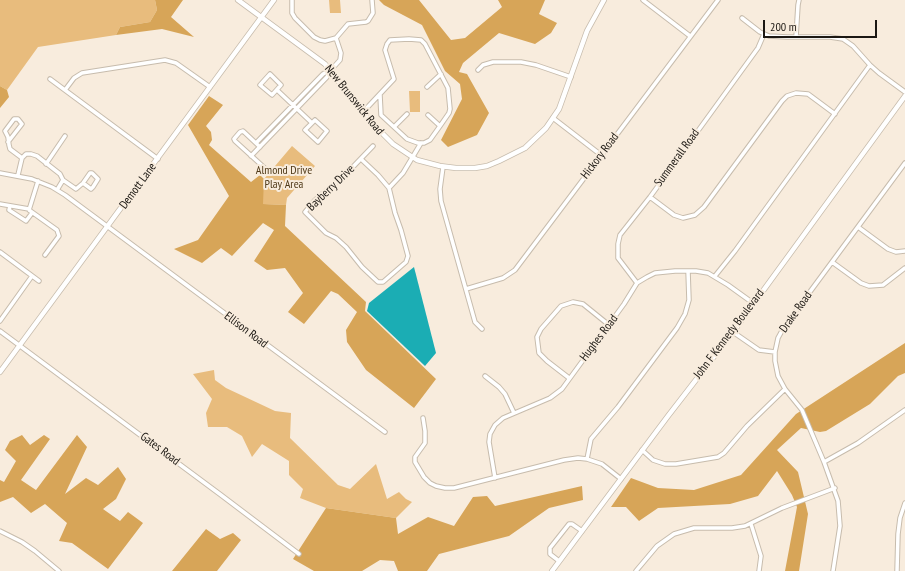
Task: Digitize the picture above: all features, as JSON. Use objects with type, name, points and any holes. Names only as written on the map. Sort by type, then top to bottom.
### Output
[{"type":"street","name":"New Brunswick Road","points":[[238,0],[325,64],[386,139],[413,157],[426,163],[456,168],[488,166],[516,154],[531,144],[546,128],[559,109],[587,31],[604,0]]},
{"type":"street","name":"Demott Lane","points":[[0,372],[274,0]]},
{"type":"street","points":[[292,0],[293,15],[314,36],[325,41],[336,38],[348,24],[368,21],[373,13],[372,0]]},
{"type":"street","points":[[642,0],[690,36]]},
{"type":"street","name":"Hickory Road","points":[[466,289],[504,278],[515,270],[718,0]]},
{"type":"street","points":[[796,37],[799,0]]},
{"type":"street","points":[[742,18],[764,34],[775,36],[830,37],[843,39],[853,46],[870,65],[905,92]]},
{"type":"street","name":"Summerall Road","points":[[638,284],[620,261],[617,254],[620,234],[650,197],[758,48],[764,34]]},
{"type":"street","points":[[251,156],[327,77],[340,58],[341,53],[336,38]]},
{"type":"street","points":[[363,112],[394,79],[385,48],[387,44],[390,40],[409,39],[421,40],[424,44],[449,91],[449,113],[430,140],[421,143],[406,139],[381,114],[380,95]]},
{"type":"street","points":[[65,90],[74,78],[82,73],[165,60],[176,62],[210,87]]},
{"type":"street","points":[[478,70],[483,65],[493,62],[521,62],[536,65],[571,78]]},
{"type":"street","points":[[715,276],[870,65]]},
{"type":"street","points":[[256,144],[322,74],[331,70]]},
{"type":"street","points":[[270,74],[282,85],[277,90],[272,95],[260,85],[270,74]]},
{"type":"street","points":[[427,87],[440,74]]},
{"type":"street","points":[[50,79],[158,159]]},
{"type":"street","points":[[277,90],[312,124]]},
{"type":"street","points":[[650,197],[674,216],[683,218],[695,215],[704,207],[787,96],[796,93],[808,94],[835,114]]},
{"type":"street","name":"John F Kennedy Boulevard","points":[[552,571],[732,332],[905,96]]},
{"type":"street","points":[[394,128],[407,114]]},
{"type":"street","points":[[428,115],[440,126]]},
{"type":"street","points":[[553,118],[601,155]]},
{"type":"street","points":[[8,142],[22,124],[18,119],[14,119],[5,131],[8,142],[10,149],[22,158]]},
{"type":"street","points":[[315,120],[327,131],[318,142],[305,130],[312,124],[315,120]]},
{"type":"street","points":[[260,147],[243,131],[240,132],[234,139],[268,171]]},
{"type":"street","points":[[46,164],[65,136]]},
{"type":"street","points":[[389,188],[403,173],[421,143]]},
{"type":"street","points":[[361,159],[373,146]]},
{"type":"street","points":[[18,175],[22,158],[26,154],[31,154],[37,156],[60,174],[63,180],[76,189],[83,183],[90,173],[98,179],[90,189],[83,183]]},
{"type":"street","name":"Bayberry Drive","points":[[361,159],[389,188],[408,259],[387,280],[380,283],[362,267],[346,247],[336,238],[326,233],[305,212],[315,200],[361,159]]},
{"type":"street","name":"Drake Road","points":[[833,571],[840,518],[835,488],[802,410],[785,389],[776,369],[775,352],[778,338],[784,327],[905,162]]},
{"type":"street","points":[[443,166],[440,189],[441,201],[475,322],[482,329]]},
{"type":"street","name":"Ellison Road","points":[[0,173],[18,175],[38,181],[58,190],[385,432]]},
{"type":"street","points":[[58,190],[63,180]]},
{"type":"street","points":[[28,209],[38,181]]},
{"type":"street","points":[[0,204],[28,209],[58,232],[58,238],[46,255]]},
{"type":"street","points":[[10,206],[8,210],[26,220],[32,213]]},
{"type":"street","points":[[858,227],[888,249],[896,252],[905,251]]},
{"type":"street","points":[[0,252],[39,280]]},
{"type":"street","points":[[832,262],[861,283],[869,286],[883,285],[905,268]]},
{"type":"street","points":[[587,459],[590,439],[618,407],[677,328],[685,314],[689,300],[688,270]]},
{"type":"street","name":"Hughes Road","points":[[496,478],[490,449],[490,434],[498,421],[514,413],[537,405],[554,396],[562,389],[638,284],[655,274],[688,270],[702,272],[715,276],[752,303]]},
{"type":"street","points":[[0,321],[32,276]]},
{"type":"street","points":[[569,378],[539,353],[537,337],[541,329],[562,306],[573,302],[583,304],[609,325]]},
{"type":"street","name":"Gates Road","points":[[0,331],[240,508],[299,554]]},
{"type":"street","points":[[732,332],[759,350],[775,352]]},
{"type":"street","points":[[485,376],[505,394],[514,413]]},
{"type":"street","points":[[642,450],[653,460],[665,464],[676,464],[718,457],[724,453],[747,426],[785,389]]},
{"type":"street","points":[[824,462],[858,443],[905,410]]},
{"type":"street","points":[[423,418],[425,443],[415,457],[416,464],[430,483],[436,486],[454,488],[564,460],[578,458],[587,459],[602,464],[621,478]]},
{"type":"street","points":[[636,571],[662,541],[678,532],[694,528],[732,528],[751,524],[782,508],[835,488]]},
{"type":"street","points":[[897,571],[898,534],[900,518],[905,503]]},
{"type":"street","points":[[559,561],[550,554],[550,548],[569,524],[572,524],[582,531]]},
{"type":"street","points":[[751,524],[761,556],[759,571]]},
{"type":"street","points":[[0,531],[22,542],[60,571]]},
{"type":"green space","points":[[0,0],[155,0],[157,10],[150,22],[120,27],[116,35],[38,47],[7,90],[0,86]]},
{"type":"green space","points":[[329,0],[340,0],[341,13],[330,13]]},
{"type":"green space","points":[[409,91],[420,91],[420,112],[410,112]]},
{"type":"green space","name":"Almond Drive Play Area","points":[[292,146],[315,166],[287,198],[286,205],[262,204],[264,179]]},
{"type":"green space","points":[[214,370],[215,380],[226,388],[275,411],[291,413],[290,438],[338,485],[350,489],[376,464],[387,499],[399,492],[406,499],[412,502],[396,518],[326,508],[300,498],[303,489],[289,475],[289,461],[262,444],[252,457],[242,436],[227,427],[208,427],[206,413],[212,399],[193,374]]},
{"type":"shaded area","points":[[155,0],[183,0],[171,17],[194,37],[162,29],[116,35],[120,27],[150,22],[157,10]]},
{"type":"shaded area","points":[[379,0],[419,0],[451,40],[465,38],[502,7],[498,0],[545,0],[539,14],[557,23],[551,33],[535,44],[499,33],[463,63],[459,72],[467,74],[489,113],[477,135],[448,147],[441,140],[462,99],[460,84],[445,71],[422,25],[384,5]]},
{"type":"shaded area","points":[[0,86],[7,90],[9,97],[0,108]]},
{"type":"shaded area","points":[[209,96],[223,105],[206,126],[211,132],[212,140],[209,145],[251,182],[260,175],[264,179],[263,204],[286,205],[285,226],[366,302],[365,311],[436,379],[414,408],[366,370],[347,342],[346,330],[357,312],[338,294],[331,291],[304,324],[288,312],[303,293],[285,268],[267,270],[254,261],[274,230],[263,223],[232,256],[221,248],[202,263],[174,249],[198,240],[229,196],[188,125]]},
{"type":"shaded area","points":[[905,343],[905,373],[898,376],[870,404],[826,431],[820,432],[801,428],[777,450],[798,472],[808,514],[799,571],[785,571],[797,507],[792,495],[777,471],[758,496],[730,504],[658,508],[639,521],[626,507],[611,507],[631,478],[658,488],[694,490],[741,475],[796,414]]},
{"type":"shaded area","points":[[22,435],[30,445],[44,435],[50,439],[21,480],[36,490],[77,435],[87,447],[65,494],[86,478],[98,485],[118,467],[126,479],[116,499],[103,509],[120,521],[128,512],[143,523],[108,569],[72,543],[59,541],[67,523],[45,504],[31,513],[13,497],[0,502],[0,480],[4,482],[16,461],[5,450],[10,441]]},
{"type":"shaded area","points":[[582,486],[583,500],[549,508],[509,536],[439,554],[427,571],[398,571],[394,561],[380,560],[362,571],[314,571],[293,559],[326,508],[396,518],[398,534],[428,517],[454,526],[473,497],[487,496],[495,506]]},
{"type":"shaded area","points":[[206,529],[220,539],[233,533],[241,540],[217,571],[172,571]]},
{"type":"water","points":[[414,267],[436,353],[425,366],[367,311],[369,303]]}]
